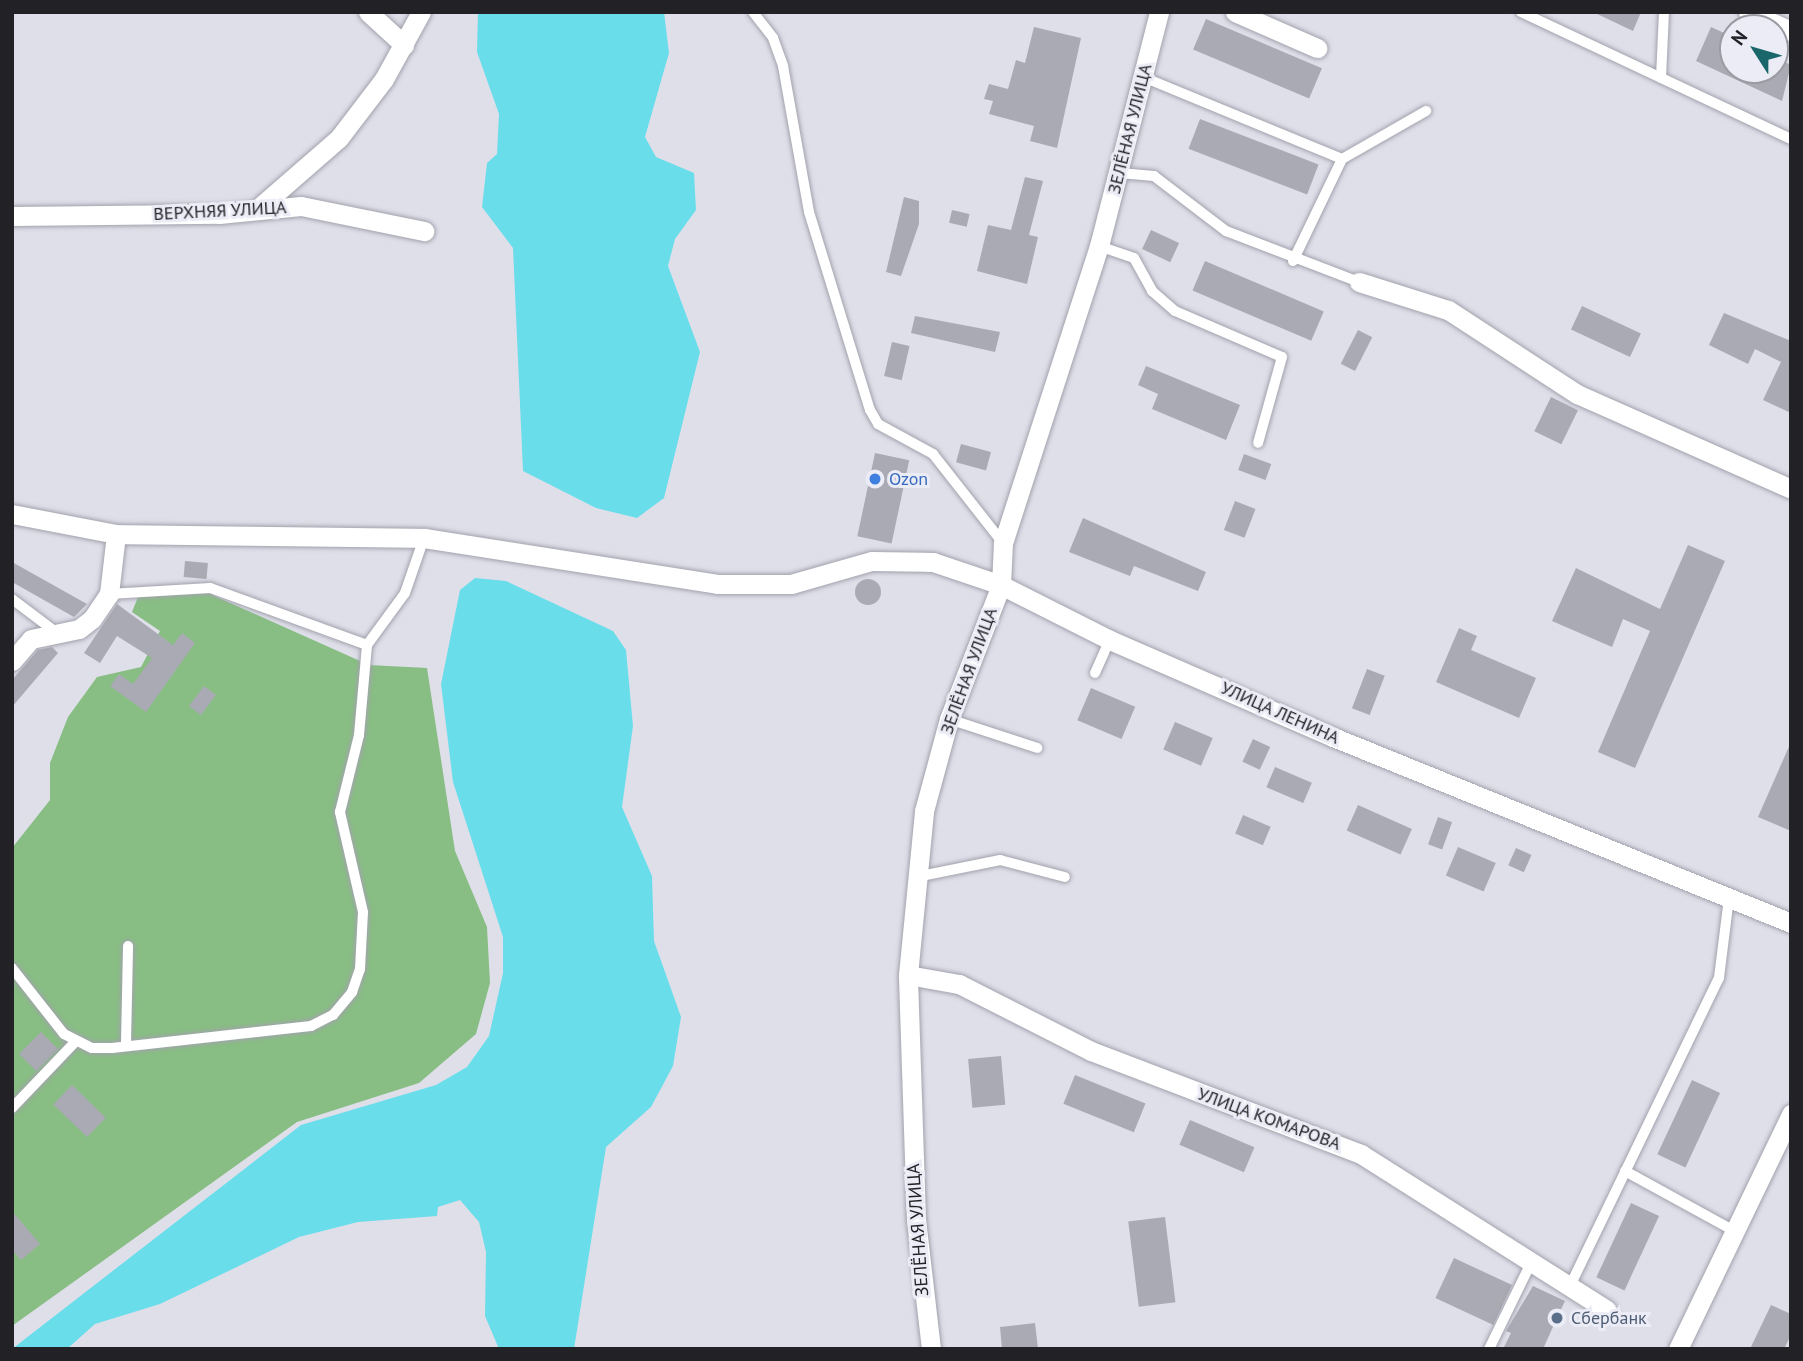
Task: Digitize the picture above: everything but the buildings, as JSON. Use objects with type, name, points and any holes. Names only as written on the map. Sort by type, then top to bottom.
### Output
[{"type":"street","points":[[368,12],[404,45]]},
{"type":"street","points":[[261,206],[339,138],[404,45],[421,12]]},
{"type":"street","name":"ЗЕЛЁНАЯ УЛИЦА","points":[[931,1349],[916,1219],[908,975],[924,811],[949,719],[1001,585],[1003,543],[1099,246],[1159,12]]},
{"type":"street","points":[[1235,12],[1317,48]]},
{"type":"street","points":[[1748,12],[1791,31]]},
{"type":"street","name":"ВЕРХНЯЯ УЛИЦА","points":[[12,216],[219,214],[261,206],[301,206],[424,231]]},
{"type":"street","points":[[1359,282],[1448,310],[1577,394],[1791,489]]},
{"type":"street","name":"УЛИЦА ЛЕНИНА","points":[[12,514],[116,534],[424,538],[716,584],[763,585],[904,558],[1001,585],[1110,640],[1791,923]]},
{"type":"street","points":[[12,661],[31,639],[79,629],[109,594],[116,534]]},
{"type":"street","name":"УЛИЦА КОМАРОВА","points":[[908,975],[960,984],[1091,1051],[1328,1138],[1534,1258],[1569,1289],[1607,1310]]},
{"type":"street","points":[[1678,1349],[1791,1114]]},
{"type":"lane","points":[[753,12],[773,38],[783,66],[809,212],[870,410],[878,424],[933,454],[1003,543]]},
{"type":"lane","points":[[1521,12],[1791,139]]},
{"type":"lane","points":[[1661,78],[1664,12]]},
{"type":"lane","points":[[1143,76],[1342,159]]},
{"type":"lane","points":[[1293,261],[1342,159],[1426,111]]},
{"type":"lane","points":[[1119,173],[1154,176],[1226,231],[1293,261],[1359,282]]},
{"type":"lane","points":[[1099,246],[1134,258],[1152,291],[1175,311],[1282,357],[1258,443]]},
{"type":"lane","points":[[12,968],[75,1042],[111,1048],[126,1043],[257,1037],[311,1026],[332,1015],[352,992],[363,912],[340,812],[359,736],[367,645],[405,593],[424,538]]},
{"type":"lane","points":[[109,594],[210,588],[367,645]]},
{"type":"lane","points":[[12,599],[57,633]]},
{"type":"lane","points":[[1095,673],[1110,640]]},
{"type":"lane","points":[[949,719],[1037,748]]},
{"type":"lane","points":[[916,877],[1000,859],[1065,877]]},
{"type":"lane","points":[[1569,1289],[1718,978],[1729,898]]},
{"type":"lane","points":[[126,1043],[128,946]]},
{"type":"lane","points":[[12,1108],[75,1042]]},
{"type":"lane","points":[[1625,1171],[1734,1231]]},
{"type":"lane","points":[[1489,1349],[1534,1258]]},
{"type":"green space","points":[[208,593],[369,665],[427,668],[455,851],[487,927],[490,983],[476,1034],[419,1083],[297,1122],[12,1326],[12,848],[50,800],[50,763],[68,717],[97,677],[141,667],[160,631],[132,612],[138,597]]},
{"type":"water","points":[[478,12],[664,12],[669,53],[645,137],[656,157],[694,173],[696,210],[675,239],[668,266],[700,352],[664,498],[637,518],[596,508],[523,471],[513,248],[482,207],[487,163],[497,154],[499,114],[477,52]]},
{"type":"water","points":[[475,578],[506,581],[613,631],[626,650],[633,726],[622,807],[652,876],[654,941],[681,1017],[673,1066],[651,1107],[606,1147],[574,1349],[499,1349],[485,1316],[486,1252],[479,1222],[460,1200],[438,1207],[437,1216],[358,1222],[299,1237],[160,1304],[95,1324],[67,1349],[12,1349],[301,1125],[436,1085],[467,1067],[489,1036],[503,973],[503,937],[453,782],[441,684],[460,590]]},
{"type":"place","name":"Ozon","points":[[875,479]]},
{"type":"place","name":"Сбербанк","points":[[1557,1318]]}]
